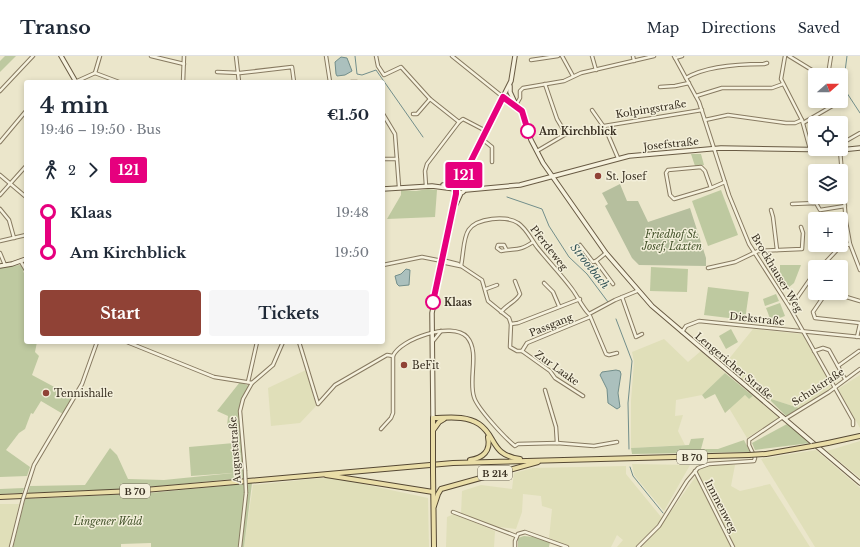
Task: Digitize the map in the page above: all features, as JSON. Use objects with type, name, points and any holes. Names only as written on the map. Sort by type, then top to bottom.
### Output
[{"type":"main road","points":[[61,56],[74,80]]},
{"type":"main road","points":[[515,56],[510,92],[516,106]]},
{"type":"main road","points":[[452,214],[468,167],[511,81]]},
{"type":"main road","name":"Lengericher Straße","points":[[503,97],[516,106],[523,114],[536,151],[606,253],[637,291],[656,311],[860,483]]},
{"type":"main road","name":"Josefstraße","points":[[432,186],[462,185],[487,188],[509,187],[618,158],[713,148],[808,150]]},
{"type":"main road","name":"Josefstraße","points":[[848,149],[860,148]]},
{"type":"main road","points":[[434,547],[431,332],[434,296],[456,190],[462,185]]},
{"type":"main road","points":[[385,189],[432,186],[456,190],[460,193]]},
{"type":"main road","points":[[0,266],[24,260]]},
{"type":"main road","points":[[433,418],[460,418],[473,421],[479,424],[488,434],[496,447],[505,455],[532,460]]},
{"type":"main road","points":[[433,431],[439,422],[447,418]]},
{"type":"main road","name":"B 214","points":[[454,463],[482,457],[489,446],[488,434]]},
{"type":"main road","name":"B 70","points":[[0,497],[133,491],[454,463],[766,454],[860,436]]},
{"type":"main road","name":"B 214","points":[[441,490],[521,465],[550,460]]},
{"type":"main road","points":[[318,474],[433,492]]},
{"type":"main road","points":[[433,486],[441,490],[434,506]]},
{"type":"street","points":[[0,91],[33,56]]},
{"type":"street","points":[[95,73],[100,56]]},
{"type":"street","points":[[151,56],[184,64]]},
{"type":"street","points":[[183,80],[184,56]]},
{"type":"street","points":[[236,56],[239,80]]},
{"type":"street","points":[[326,56],[330,80]]},
{"type":"street","points":[[376,56],[378,66],[384,75],[401,67],[430,99],[459,122]]},
{"type":"street","points":[[452,56],[503,97]]},
{"type":"street","points":[[531,60],[558,56]]},
{"type":"street","points":[[562,56],[573,76]]},
{"type":"street","points":[[592,56],[596,70]]},
{"type":"street","points":[[633,56],[634,61]]},
{"type":"street","points":[[516,106],[520,100],[521,89],[564,81],[573,76],[654,56]]},
{"type":"street","points":[[674,57],[682,56]]},
{"type":"street","points":[[785,56],[781,79],[791,95],[803,122],[808,142]]},
{"type":"street","points":[[789,56],[809,68]]},
{"type":"street","points":[[829,68],[831,56]]},
{"type":"street","name":"Brockhauser Weg","points":[[674,57],[696,96],[702,110],[713,148],[738,220],[755,253],[790,308],[835,386],[853,420],[853,426]]},
{"type":"street","points":[[686,78],[707,71],[739,65],[764,64],[767,62]]},
{"type":"street","points":[[217,72],[238,73],[292,67],[294,80]]},
{"type":"street","points":[[79,80],[95,73],[114,80]]},
{"type":"street","points":[[660,87],[689,83]]},
{"type":"street","points":[[536,151],[566,134],[557,119],[545,84]]},
{"type":"street","points":[[696,96],[722,88],[772,88],[783,84]]},
{"type":"street","points":[[413,114],[417,114],[430,99]]},
{"type":"street","points":[[705,120],[728,115],[796,123],[803,122],[829,108]]},
{"type":"street","points":[[592,110],[604,126],[618,158]]},
{"type":"street","name":"Kolpingstraße","points":[[604,126],[702,110]]},
{"type":"street","points":[[0,142],[24,113]]},
{"type":"street","points":[[385,118],[394,134],[399,187]]},
{"type":"street","points":[[426,186],[425,171],[428,161],[459,122],[463,119],[486,131]]},
{"type":"street","points":[[848,139],[860,133]]},
{"type":"street","points":[[482,139],[492,147],[492,162]]},
{"type":"street","points":[[841,156],[850,244],[860,270]]},
{"type":"street","points":[[385,159],[397,159]]},
{"type":"street","points":[[711,188],[705,171],[701,167],[668,170],[666,173],[670,195],[674,199],[711,188],[725,182]]},
{"type":"street","points":[[0,195],[11,185],[24,169]]},
{"type":"street","points":[[0,175],[24,195]]},
{"type":"street","points":[[792,204],[808,203]]},
{"type":"street","points":[[817,204],[820,210],[845,206]]},
{"type":"street","points":[[0,209],[9,220],[14,238]]},
{"type":"street","points":[[771,210],[776,250]]},
{"type":"street","name":"Pferdeweg","points":[[461,266],[466,236],[470,226],[476,222],[497,218],[514,220],[523,227],[533,242],[580,299],[606,354],[609,356],[616,353]]},
{"type":"street","points":[[708,268],[723,266],[755,253],[776,250],[802,249],[803,233],[801,227]]},
{"type":"street","points":[[0,241],[24,236]]},
{"type":"street","points":[[506,249],[520,250],[533,242]]},
{"type":"street","points":[[828,260],[838,249],[850,244]]},
{"type":"street","points":[[580,246],[593,262],[596,262],[613,284]]},
{"type":"street","points":[[0,253],[5,265]]},
{"type":"street","points":[[596,262],[606,253]]},
{"type":"street","points":[[385,265],[422,257],[461,266],[482,280],[486,289],[488,301],[509,318],[511,324],[518,323],[580,299]]},
{"type":"street","points":[[21,262],[24,267]]},
{"type":"street","points":[[501,312],[520,294],[515,281]]},
{"type":"street","points":[[790,308],[808,282]]},
{"type":"street","points":[[544,283],[552,292],[559,306]]},
{"type":"street","points":[[486,289],[497,285]]},
{"type":"street","points":[[589,316],[622,297],[637,291]]},
{"type":"street","points":[[622,297],[636,337],[642,334]]},
{"type":"street","points":[[848,297],[860,301]]},
{"type":"street","points":[[821,300],[813,312],[815,318],[860,324],[858,337]]},
{"type":"street","name":"Passgang","points":[[522,351],[527,343],[589,316]]},
{"type":"street","name":"Diekstraße","points":[[682,332],[686,326],[699,321],[858,337]]},
{"type":"street","name":"Zur Laake","points":[[511,324],[510,347],[517,351],[522,351],[550,371],[555,378],[583,396]]},
{"type":"street","points":[[431,346],[436,336],[442,331]]},
{"type":"street","points":[[381,429],[391,418],[393,412],[393,356],[396,350],[431,332],[442,331],[461,333],[469,340],[472,349],[474,398],[510,442],[515,446],[518,444],[557,443],[594,446],[617,442]]},
{"type":"street","points":[[11,547],[24,493],[34,465],[82,384],[95,344]]},
{"type":"street","points":[[132,344],[214,377],[252,382]]},
{"type":"street","points":[[248,382],[257,344]]},
{"type":"street","name":"Auguststraße","points":[[240,547],[246,493],[246,470],[240,411],[243,399],[252,382],[273,365],[282,344]]},
{"type":"street","points":[[300,344],[318,404],[335,385],[387,355],[393,356]]},
{"type":"street","points":[[814,351],[823,348],[829,350],[845,379]]},
{"type":"street","points":[[838,366],[859,351]]},
{"type":"street","name":"Schulstraße","points":[[695,471],[709,464],[754,461],[755,458],[749,445],[749,440],[860,370]]},
{"type":"street","points":[[545,390],[556,427],[557,443]]},
{"type":"street","points":[[638,547],[659,526],[695,471]]},
{"type":"street","name":"Immenweg","points":[[695,471],[733,547]]},
{"type":"street","points":[[453,512],[516,536]]},
{"type":"street","points":[[516,536],[522,532],[534,534],[567,547]]},
{"type":"street","points":[[515,547],[516,536]]},
{"type":"green space","points":[[5,56],[16,56],[0,72],[0,61]]},
{"type":"green space","points":[[691,154],[701,154],[704,165],[695,166]]},
{"type":"green space","name":"Friedhof St. Josef, Laxten","points":[[620,184],[627,201],[638,201],[648,222],[690,208],[706,258],[706,266],[639,265],[632,258],[605,206],[608,204],[602,193]]},
{"type":"green space","points":[[428,189],[437,190],[435,217],[387,219],[401,195],[401,190],[416,191]]},
{"type":"green space","points":[[721,190],[738,235],[708,246],[692,201]]},
{"type":"green space","points":[[20,265],[24,269],[24,344],[37,344],[35,352],[39,356],[32,375],[73,397],[63,414],[41,401],[33,414],[31,413],[25,429],[19,433],[6,450],[30,467],[27,476],[0,477],[0,267]]},
{"type":"green space","points":[[780,265],[801,265],[794,283],[788,288],[780,273]]},
{"type":"green space","points":[[651,267],[688,269],[687,292],[650,291]]},
{"type":"green space","points":[[708,287],[749,292],[745,320],[704,315]]},
{"type":"green space","points":[[776,294],[779,301],[765,306],[763,299]]},
{"type":"green space","points":[[780,303],[785,316],[771,321],[766,308]]},
{"type":"green space","points":[[731,329],[738,342],[726,349],[719,336]]},
{"type":"green space","points":[[753,329],[802,334],[826,375],[831,388],[799,408],[768,398],[746,383],[724,365]]},
{"type":"green space","points":[[664,339],[688,362],[701,351],[725,373],[702,395],[676,400],[675,416],[683,415],[678,431],[685,445],[631,448],[631,401],[634,362],[632,352]]},
{"type":"green space","points":[[306,370],[316,406],[300,423],[271,426],[268,388]]},
{"type":"green space","points":[[725,373],[753,396],[749,399],[745,395],[725,413],[715,394],[705,399],[702,395]]},
{"type":"green space","points":[[860,375],[860,428],[838,389]]},
{"type":"green space","points":[[240,382],[249,386],[241,408],[240,420],[244,478],[127,489],[28,493],[30,486],[85,485],[110,448],[117,455],[128,479],[164,480],[233,473],[191,476],[189,447],[234,443],[237,465],[235,427],[227,426],[228,416],[217,411]]},
{"type":"green space","points":[[745,395],[749,399],[753,396],[779,418],[747,438],[729,408]]},
{"type":"green space","points":[[768,398],[799,408],[786,416]]},
{"type":"green space","points":[[787,424],[810,443],[755,450],[752,443]]},
{"type":"green space","points":[[704,438],[701,449],[718,449],[744,440],[750,452],[632,454],[631,448],[689,445],[691,439]]},
{"type":"green space","points":[[860,441],[860,478],[827,451]]},
{"type":"green space","points":[[816,450],[860,488],[860,547],[815,547],[761,459]]},
{"type":"green space","points":[[632,464],[690,465],[664,511],[634,475]]},
{"type":"green space","points":[[711,465],[735,465],[731,486],[740,491],[770,484],[810,547],[735,547],[697,472],[702,468]]},
{"type":"green space","points":[[626,466],[626,474],[662,518],[635,547],[617,547],[623,540],[617,535],[611,547],[569,547],[549,538],[552,509],[542,506],[541,496],[523,494],[522,512],[516,529],[491,526],[461,514],[462,491],[481,485],[512,489],[514,473],[533,468]]},
{"type":"green space","points":[[696,476],[731,547],[642,547],[660,527]]},
{"type":"green space","points":[[330,477],[428,498],[429,547],[244,547],[253,485]]},
{"type":"green space","name":"Lingener Wald","points":[[252,483],[244,547],[151,547],[151,543],[121,544],[121,547],[13,547],[25,499],[150,493]]},
{"type":"green space","points":[[24,488],[22,493],[0,494],[0,489]]},
{"type":"green space","points":[[0,504],[19,504],[10,547],[0,547]]},
{"type":"green space","points":[[454,514],[495,531],[494,547],[446,547],[447,517]]},
{"type":"green space","points":[[524,536],[550,542],[549,547],[518,547],[518,538]]},
{"type":"shaded area","points":[[341,57],[347,58],[352,71],[345,75],[337,76],[335,62]]},
{"type":"shaded area","points":[[406,269],[410,270],[409,285],[399,286],[395,276],[401,274]]},
{"type":"shaded area","points":[[616,370],[620,371],[621,374],[618,393],[620,407],[617,409],[608,403],[607,389],[600,375],[602,372]]},
{"type":"waterway","name":"Strootbach","points":[[355,56],[357,74],[362,75],[376,70],[383,80]]},
{"type":"waterway","points":[[847,56],[843,87],[860,113]]},
{"type":"waterway","name":"Strootbach","points":[[385,83],[423,137]]},
{"type":"waterway","name":"Strootbach","points":[[507,197],[542,209],[549,226],[569,257],[587,274],[608,302]]},
{"type":"waterway","name":"Strootbach","points":[[616,319],[632,361],[628,403],[629,449]]},
{"type":"waterway","name":"Strootbach","points":[[630,467],[633,476],[663,513]]},
{"type":"bus line","name":"121","points":[[433,302],[456,194],[456,185],[460,182],[503,97],[520,108],[525,118],[528,131]]},
{"type":"place","name":"Am Kirchblick","points":[[528,131]]},
{"type":"place","name":"St. Josef","points":[[598,176]]},
{"type":"place","name":"Klaas","points":[[433,302]]},
{"type":"place","name":"BeFit","points":[[404,365]]},
{"type":"place","name":"Tennishalle","points":[[46,393]]}]
